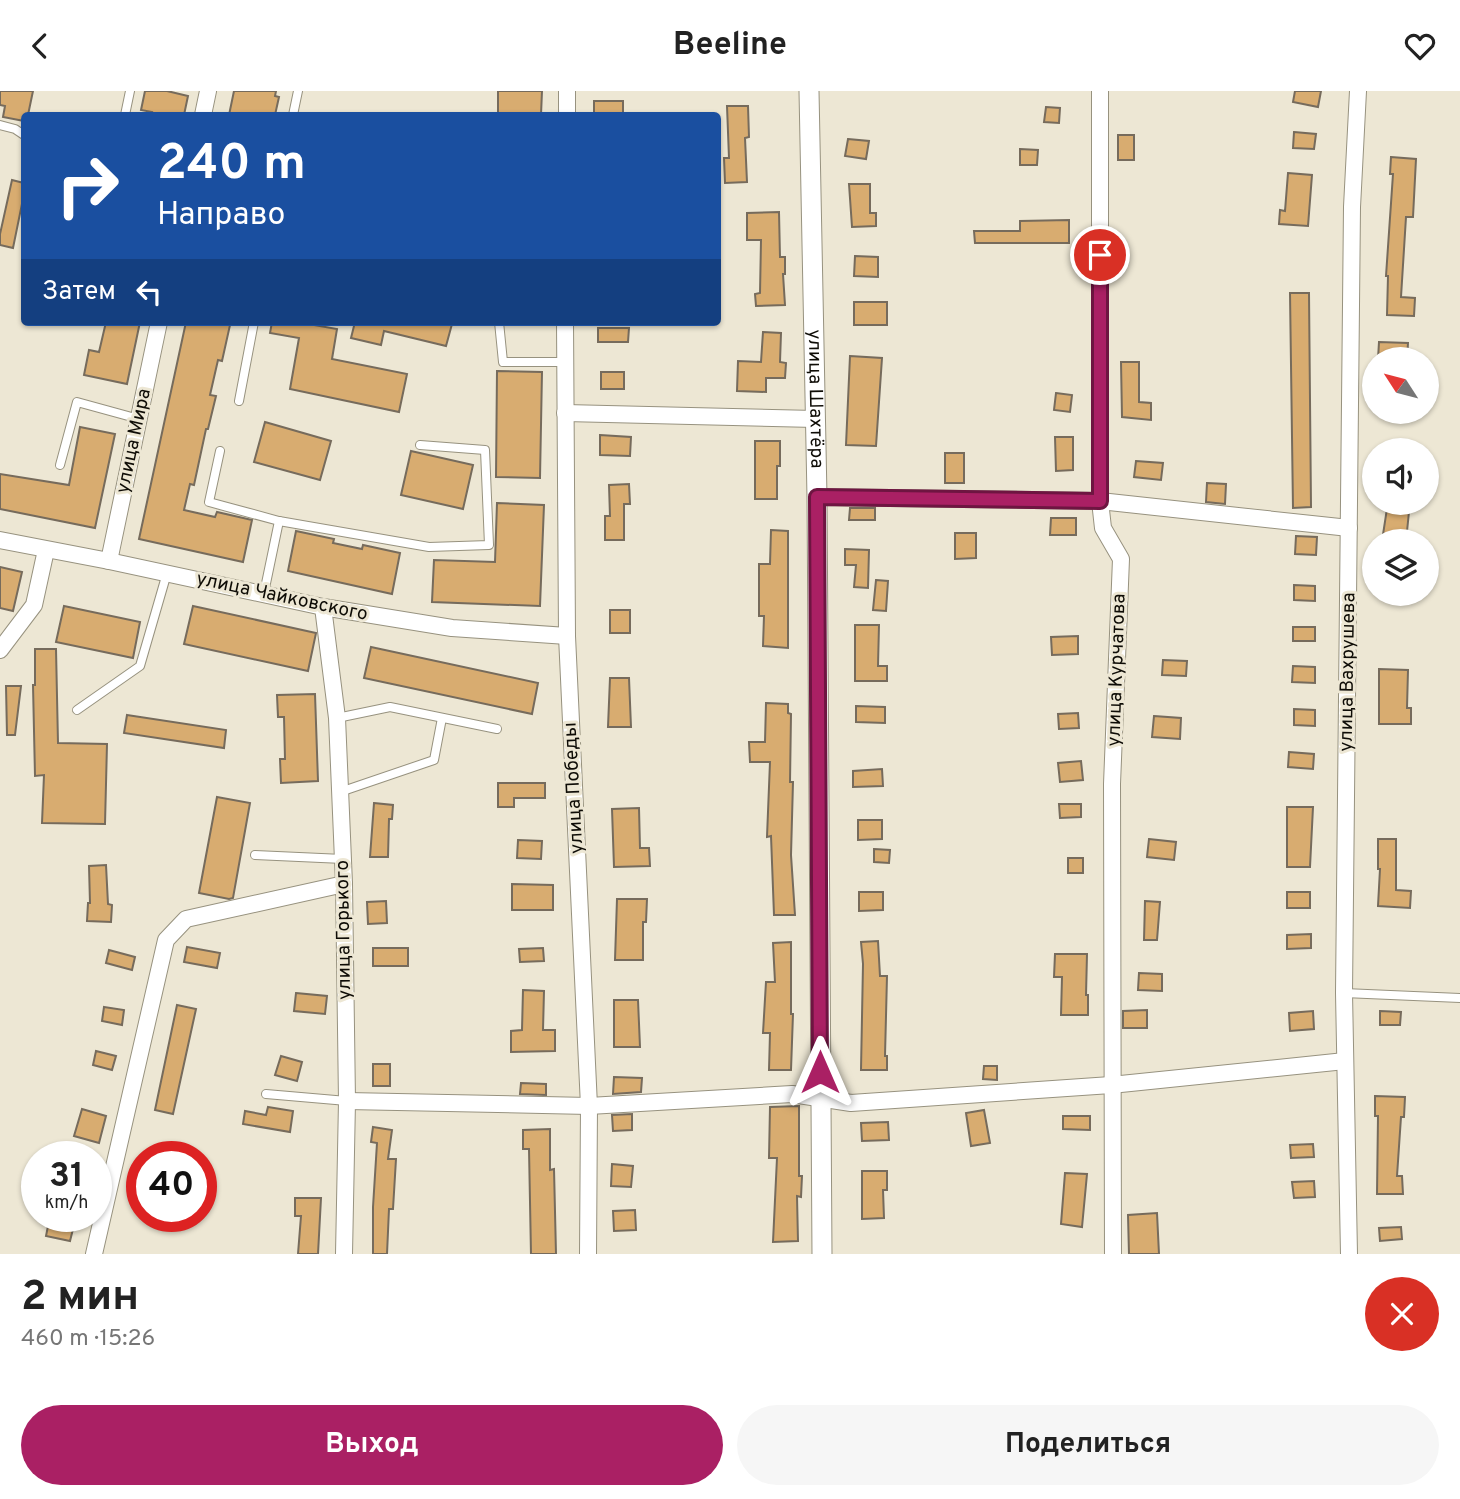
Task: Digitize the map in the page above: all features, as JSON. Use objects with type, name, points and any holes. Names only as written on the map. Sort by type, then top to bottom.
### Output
[{"type":"street","points":[[204,112],[208,91]]},
{"type":"street","points":[[567,91],[567,112]]},
{"type":"street","name":"улица Шахтёра","points":[[809,91],[817,497],[822,1254]]},
{"type":"street","name":"улица Курчатова","points":[[1100,91],[1100,501],[1103,528],[1121,559],[1112,784],[1113,1254]]},
{"type":"street","name":"улица Вахрушева","points":[[1349,1254],[1344,993],[1352,207],[1358,91]]},
{"type":"street","name":"улица Мира","points":[[109,561],[158,326]]},
{"type":"street","name":"улица Победы","points":[[565,326],[567,636],[589,1106],[588,1254]]},
{"type":"street","points":[[565,414],[815,419]]},
{"type":"street","points":[[817,497],[1100,501],[1349,528]]},
{"type":"street","name":"улица Чайковского","points":[[0,540],[323,607],[452,628],[567,636]]},
{"type":"street","points":[[0,650],[34,605],[46,550]]},
{"type":"street","name":"улица Горького","points":[[323,607],[337,718],[344,884],[347,1101],[344,1254]]},
{"type":"street","points":[[94,1254],[166,940],[186,919],[344,884]]},
{"type":"street","points":[[347,1101],[589,1106],[792,1094],[851,1103],[1111,1085],[1345,1061]]},
{"type":"lane","points":[[126,112],[130,91]]},
{"type":"lane","points":[[294,112],[298,91]]},
{"type":"lane","points":[[0,125],[21,133]]},
{"type":"lane","points":[[239,401],[253,326]]},
{"type":"lane","points":[[499,326],[503,362],[565,362]]},
{"type":"lane","points":[[60,465],[77,402],[139,419]]},
{"type":"lane","points":[[220,451],[209,502],[279,521],[429,547],[489,545],[485,450],[420,445]]},
{"type":"lane","points":[[264,593],[279,521]]},
{"type":"lane","points":[[77,710],[140,666],[167,573]]},
{"type":"lane","points":[[337,718],[390,707],[497,729]]},
{"type":"lane","points":[[340,792],[435,760],[442,718]]},
{"type":"lane","points":[[254,855],[343,859]]},
{"type":"lane","points":[[1344,993],[1460,998]]},
{"type":"lane","points":[[266,1094],[347,1101]]},
{"type":"building","points":[[0,91],[33,91],[29,112],[21,112],[21,120],[3,117],[5,106],[0,105]]},
{"type":"building","points":[[145,91],[167,91],[188,96],[185,112],[141,110]]},
{"type":"building","points":[[234,91],[276,91],[275,96],[279,97],[276,112],[230,112]]},
{"type":"building","points":[[498,91],[542,91],[541,112],[498,112]]},
{"type":"building","points":[[1295,91],[1321,91],[1318,107],[1293,102]]},
{"type":"building","points":[[594,101],[623,101],[623,112],[594,112]]},
{"type":"building","points":[[727,106],[748,106],[749,137],[745,138],[747,182],[725,183],[724,158],[729,158]]},
{"type":"building","points":[[1046,107],[1060,108],[1059,123],[1044,122]]},
{"type":"building","points":[[1294,132],[1316,134],[1314,149],[1293,148]]},
{"type":"building","points":[[1118,135],[1134,135],[1134,160],[1118,160]]},
{"type":"building","points":[[848,139],[869,141],[866,159],[845,156]]},
{"type":"building","points":[[1020,149],[1038,150],[1037,165],[1020,165]]},
{"type":"building","points":[[1391,157],[1416,159],[1413,217],[1406,217],[1401,297],[1415,298],[1414,316],[1387,315],[1386,276],[1393,174],[1390,174]]},
{"type":"building","points":[[1288,173],[1312,175],[1308,226],[1279,224],[1280,210],[1285,211]]},
{"type":"building","points":[[12,180],[21,182],[21,209],[13,248],[0,245]]},
{"type":"building","points":[[849,184],[870,184],[870,213],[876,213],[876,226],[852,227]]},
{"type":"building","points":[[779,212],[780,257],[785,257],[785,305],[756,306],[755,294],[760,293],[761,240],[747,240],[747,213]]},
{"type":"building","points":[[1069,220],[1069,243],[975,243],[974,231],[1020,231],[1020,221]]},
{"type":"building","points":[[855,256],[878,257],[878,277],[854,276]]},
{"type":"building","points":[[1290,293],[1309,293],[1311,507],[1293,508]]},
{"type":"building","points":[[854,302],[887,302],[887,325],[854,325]]},
{"type":"building","points":[[105,326],[139,326],[127,384],[84,375],[89,350],[99,352]]},
{"type":"building","points":[[185,326],[230,326],[222,361],[218,360],[210,395],[216,396],[208,429],[194,485],[190,484],[184,510],[215,517],[217,512],[252,520],[243,562],[139,539]]},
{"type":"building","points":[[271,326],[320,326],[337,329],[332,359],[407,374],[399,412],[290,389],[299,338],[270,333]]},
{"type":"building","points":[[354,326],[451,326],[446,346],[384,331],[381,345],[351,338]]},
{"type":"building","points":[[598,328],[629,328],[628,342],[598,342]]},
{"type":"building","points":[[763,332],[781,333],[780,362],[786,363],[785,378],[766,378],[766,392],[737,391],[738,361],[761,362]]},
{"type":"building","points":[[1379,342],[1408,343],[1408,347],[1379,347]]},
{"type":"building","points":[[850,356],[882,358],[876,446],[846,445]]},
{"type":"building","points":[[1121,362],[1139,362],[1139,402],[1151,403],[1151,420],[1122,417]]},
{"type":"building","points":[[497,371],[542,372],[540,478],[496,477]]},
{"type":"building","points":[[601,372],[624,372],[624,389],[601,389]]},
{"type":"building","points":[[1056,393],[1072,395],[1070,412],[1054,410]]},
{"type":"building","points":[[265,422],[331,441],[320,480],[254,462]]},
{"type":"building","points":[[80,427],[115,434],[95,528],[0,509],[0,474],[69,485]]},
{"type":"building","points":[[600,435],[631,437],[630,456],[600,455]]},
{"type":"building","points":[[1055,437],[1073,437],[1073,470],[1056,471]]},
{"type":"building","points":[[755,441],[780,441],[777,499],[755,499]]},
{"type":"building","points":[[411,451],[473,465],[463,509],[401,495]]},
{"type":"building","points":[[945,453],[964,453],[964,483],[945,483]]},
{"type":"building","points":[[1136,461],[1163,463],[1161,480],[1134,477]]},
{"type":"building","points":[[1207,483],[1226,484],[1225,504],[1206,502]]},
{"type":"building","points":[[629,484],[630,504],[624,504],[624,540],[605,540],[605,516],[610,516],[609,485]]},
{"type":"building","points":[[497,503],[544,505],[540,606],[432,602],[434,560],[495,562]]},
{"type":"building","points":[[850,508],[875,508],[875,520],[849,520]]},
{"type":"building","points":[[1386,515],[1409,515],[1407,529],[1384,529]]},
{"type":"building","points":[[1051,518],[1076,518],[1076,535],[1050,535]]},
{"type":"building","points":[[771,530],[788,531],[788,648],[763,646],[764,616],[759,616],[759,564],[770,564]]},
{"type":"building","points":[[296,531],[334,539],[333,543],[362,549],[363,545],[400,553],[392,594],[288,571]]},
{"type":"building","points":[[955,533],[976,533],[976,558],[955,559]]},
{"type":"building","points":[[1296,536],[1317,537],[1316,555],[1295,554]]},
{"type":"building","points":[[845,549],[869,550],[868,588],[854,587],[856,565],[845,565]]},
{"type":"building","points":[[0,567],[22,572],[13,611],[0,608]]},
{"type":"building","points":[[876,580],[888,581],[886,611],[873,610]]},
{"type":"building","points":[[1294,585],[1315,586],[1315,601],[1294,600]]},
{"type":"building","points":[[64,606],[140,622],[133,658],[56,642]]},
{"type":"building","points":[[193,606],[316,633],[308,671],[184,644]]},
{"type":"building","points":[[610,610],[630,610],[630,633],[610,633]]},
{"type":"building","points":[[855,625],[879,625],[878,666],[887,666],[887,681],[855,681]]},
{"type":"building","points":[[1293,627],[1315,627],[1315,641],[1293,641]]},
{"type":"building","points":[[1078,636],[1078,654],[1052,655],[1051,637]]},
{"type":"building","points":[[371,647],[538,683],[532,714],[364,678]]},
{"type":"building","points":[[35,649],[56,649],[58,743],[107,744],[105,824],[42,823],[44,775],[35,776]]},
{"type":"building","points":[[1163,660],[1187,661],[1186,676],[1162,675]]},
{"type":"building","points":[[1293,666],[1315,667],[1315,683],[1292,682]]},
{"type":"building","points":[[1379,669],[1408,670],[1407,708],[1411,708],[1411,724],[1379,724]]},
{"type":"building","points":[[610,678],[629,678],[631,727],[608,727]]},
{"type":"building","points":[[6,686],[21,686],[15,735],[7,735]]},
{"type":"building","points":[[315,694],[318,781],[281,783],[280,759],[285,759],[284,717],[278,717],[277,695]]},
{"type":"building","points":[[766,703],[788,704],[788,713],[791,714],[791,855],[795,915],[774,915],[771,836],[767,837],[770,762],[750,762],[749,742],[765,742]]},
{"type":"building","points":[[856,706],[885,707],[885,723],[856,722]]},
{"type":"building","points":[[1294,709],[1315,710],[1315,726],[1294,725]]},
{"type":"building","points":[[1078,713],[1079,728],[1059,729],[1058,714]]},
{"type":"building","points":[[127,715],[226,730],[224,748],[124,733]]},
{"type":"building","points":[[1154,716],[1181,718],[1180,739],[1152,737]]},
{"type":"building","points":[[1289,752],[1314,754],[1313,769],[1288,767]]},
{"type":"building","points":[[1081,761],[1083,780],[1060,782],[1058,763]]},
{"type":"building","points":[[882,769],[883,786],[853,787],[853,771]]},
{"type":"building","points":[[498,783],[545,783],[545,798],[514,798],[514,807],[498,807]]},
{"type":"building","points":[[217,797],[250,803],[233,898],[229,899],[199,893]]},
{"type":"building","points":[[374,803],[393,805],[392,819],[389,819],[388,857],[370,857]]},
{"type":"building","points":[[1059,804],[1081,804],[1081,817],[1060,818]]},
{"type":"building","points":[[1287,807],[1313,807],[1310,867],[1287,867]]},
{"type":"building","points":[[639,808],[640,848],[649,848],[650,866],[614,867],[612,809]]},
{"type":"building","points":[[858,820],[882,820],[882,839],[858,840]]},
{"type":"building","points":[[1149,839],[1176,842],[1174,860],[1147,857]]},
{"type":"building","points":[[1378,839],[1396,839],[1396,890],[1411,891],[1410,908],[1378,906]]},
{"type":"building","points":[[518,840],[542,841],[541,859],[517,858]]},
{"type":"building","points":[[874,849],[890,850],[889,863],[874,862]]},
{"type":"building","points":[[1068,858],[1083,858],[1083,873],[1068,873]]},
{"type":"building","points":[[106,865],[108,904],[112,905],[111,922],[87,921],[90,903],[89,866]]},
{"type":"building","points":[[512,884],[553,885],[553,910],[512,910]]},
{"type":"building","points":[[859,892],[883,892],[883,910],[859,911]]},
{"type":"building","points":[[1287,892],[1310,892],[1310,908],[1287,908]]},
{"type":"building","points":[[617,899],[647,899],[646,922],[643,922],[643,960],[615,960]]},
{"type":"building","points":[[386,901],[387,923],[368,924],[367,902]]},
{"type":"building","points":[[1145,901],[1160,902],[1157,940],[1144,940]]},
{"type":"building","points":[[1311,934],[1311,948],[1287,949],[1287,935]]},
{"type":"building","points":[[878,941],[880,976],[887,976],[887,1070],[861,1070],[861,942]]},
{"type":"building","points":[[791,942],[791,1070],[769,1070],[770,1033],[763,1033],[766,982],[775,982],[773,943]]},
{"type":"building","points":[[187,947],[220,953],[217,968],[184,962]]},
{"type":"building","points":[[373,948],[408,948],[408,966],[373,966]]},
{"type":"building","points":[[543,948],[544,961],[520,962],[519,949]]},
{"type":"building","points":[[109,950],[135,957],[132,970],[106,963]]},
{"type":"building","points":[[1055,954],[1087,954],[1088,1015],[1061,1015],[1062,977],[1054,977]]},
{"type":"building","points":[[1139,973],[1162,974],[1162,991],[1138,990]]},
{"type":"building","points":[[523,990],[544,991],[543,1030],[555,1030],[555,1051],[511,1052],[511,1031],[522,1030]]},
{"type":"building","points":[[296,993],[327,996],[325,1014],[294,1011]]},
{"type":"building","points":[[614,1000],[638,1000],[640,1047],[614,1047]]},
{"type":"building","points":[[177,1005],[196,1009],[173,1114],[155,1110]]},
{"type":"building","points":[[104,1007],[124,1010],[122,1025],[102,1021]]},
{"type":"building","points":[[1147,1010],[1147,1028],[1123,1028],[1123,1011]]},
{"type":"building","points":[[1313,1011],[1314,1029],[1290,1031],[1289,1013]]},
{"type":"building","points":[[1380,1011],[1401,1012],[1400,1025],[1380,1025]]},
{"type":"building","points":[[96,1051],[116,1056],[112,1070],[93,1065]]},
{"type":"building","points":[[281,1056],[302,1062],[297,1081],[275,1075]]},
{"type":"building","points":[[373,1064],[390,1064],[390,1086],[373,1086]]},
{"type":"building","points":[[984,1066],[997,1066],[997,1080],[983,1079]]},
{"type":"building","points":[[614,1077],[642,1078],[641,1092],[613,1094]]},
{"type":"building","points":[[521,1083],[546,1084],[546,1095],[520,1094]]},
{"type":"building","points":[[1375,1096],[1405,1097],[1397,1176],[1402,1176],[1403,1194],[1377,1194],[1378,1116],[1375,1116]]},
{"type":"building","points":[[799,1106],[799,1176],[802,1176],[801,1197],[797,1196],[798,1241],[773,1242],[777,1158],[769,1158],[770,1107]]},
{"type":"building","points":[[268,1107],[293,1111],[290,1132],[243,1124],[245,1111],[266,1115]]},
{"type":"building","points":[[82,1109],[106,1116],[100,1141],[74,1136]]},
{"type":"building","points":[[984,1110],[990,1143],[971,1146],[966,1113]]},
{"type":"building","points":[[632,1114],[632,1130],[613,1131],[612,1115]]},
{"type":"building","points":[[1063,1116],[1090,1116],[1090,1130],[1063,1129]]},
{"type":"building","points":[[888,1122],[889,1140],[862,1141],[861,1123]]},
{"type":"building","points":[[373,1127],[392,1130],[388,1159],[396,1159],[393,1209],[389,1209],[387,1254],[373,1254],[377,1143],[371,1142]]},
{"type":"building","points":[[550,1129],[556,1254],[531,1254],[529,1149],[523,1149],[523,1130]]},
{"type":"building","points":[[1313,1144],[1314,1157],[1291,1158],[1290,1145]]},
{"type":"building","points":[[612,1164],[633,1166],[631,1187],[611,1186]]},
{"type":"building","points":[[862,1171],[887,1171],[887,1190],[883,1190],[884,1218],[862,1219]]},
{"type":"building","points":[[1065,1173],[1087,1174],[1082,1227],[1061,1224]]},
{"type":"building","points":[[1314,1181],[1315,1197],[1294,1198],[1292,1182]]},
{"type":"building","points":[[295,1198],[321,1198],[318,1254],[298,1254],[301,1216],[295,1216]]},
{"type":"building","points":[[635,1210],[636,1230],[614,1231],[613,1211]]},
{"type":"building","points":[[1157,1213],[1159,1254],[1129,1254],[1128,1215]]},
{"type":"building","points":[[1401,1227],[1402,1239],[1380,1241],[1379,1228]]},
{"type":"building","points":[[47,1232],[72,1232],[70,1241],[46,1236]]},
{"type":"route","points":[[820,1072],[817,497],[1100,501],[1100,255]]}]
